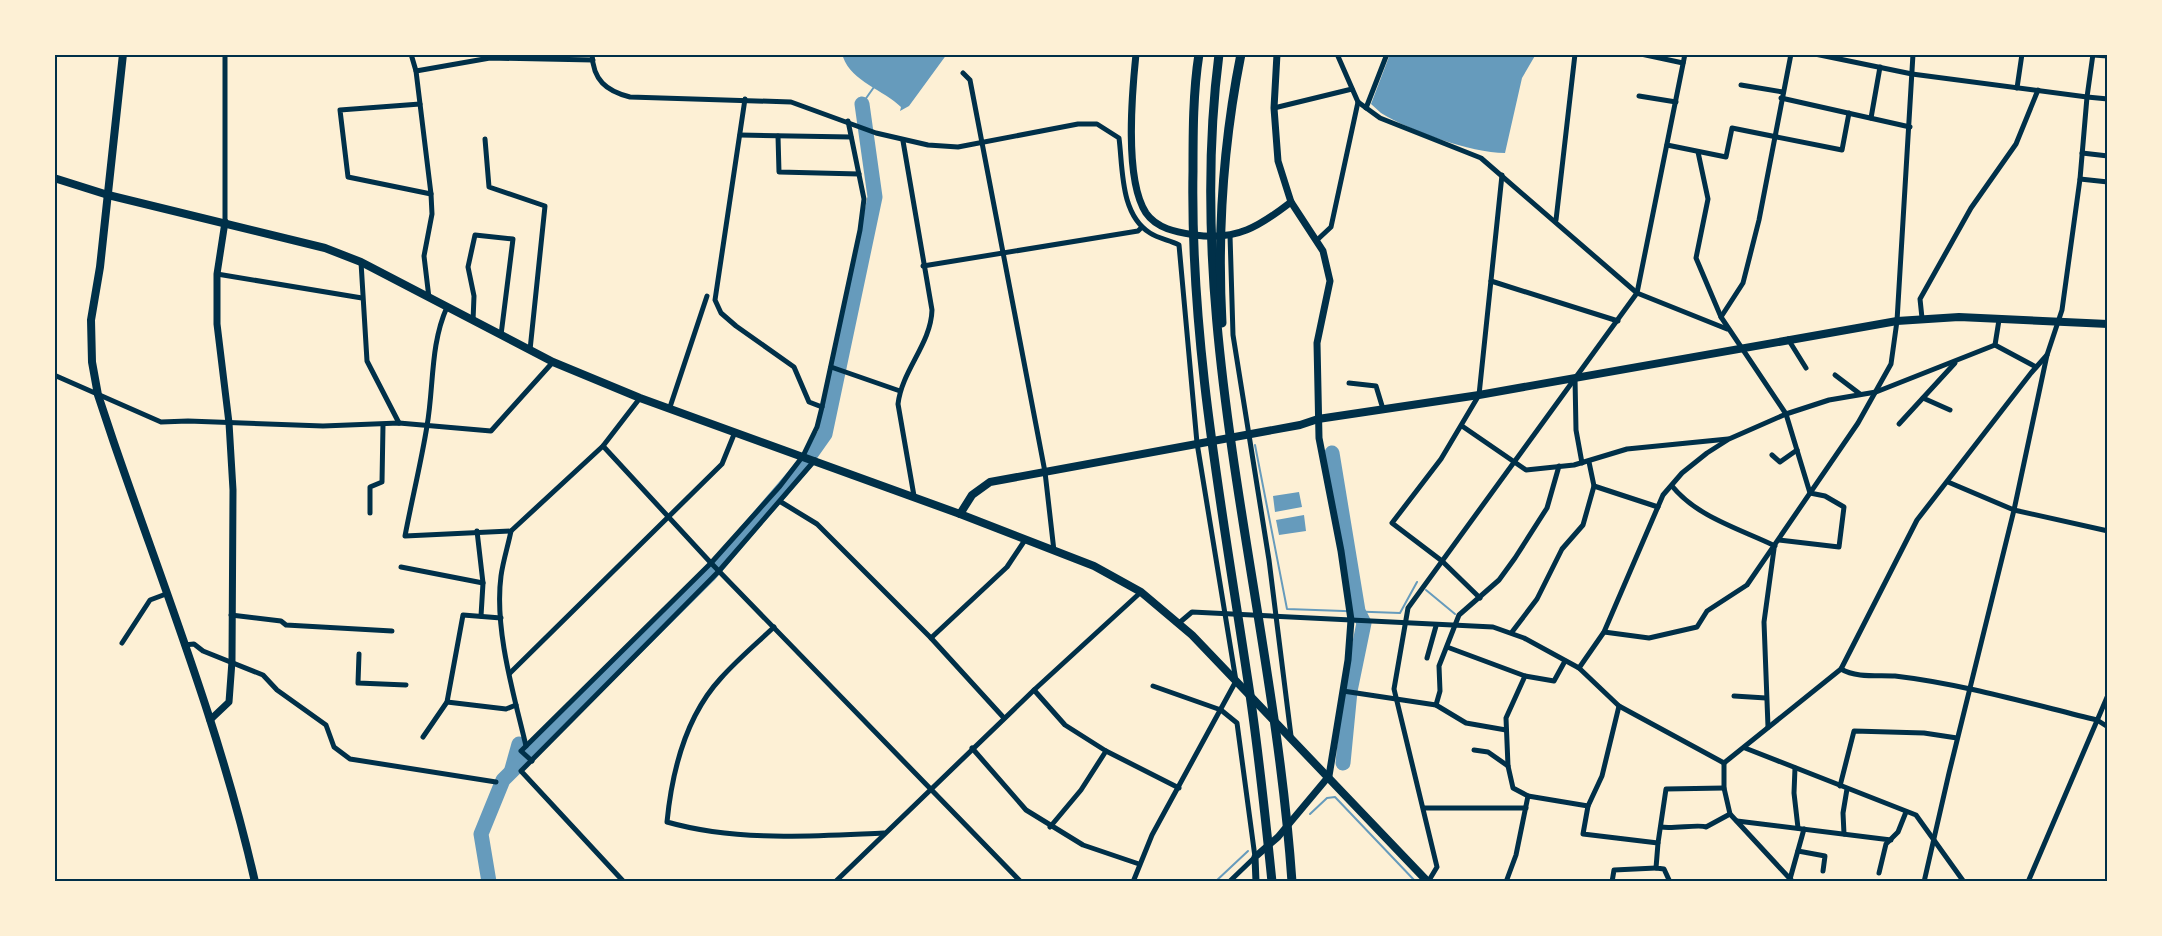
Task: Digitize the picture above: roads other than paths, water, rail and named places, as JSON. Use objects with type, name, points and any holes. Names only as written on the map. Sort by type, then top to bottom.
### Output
[{"type":"highway","points":[[1199,54],[1193,132],[1194,271],[1209,426],[1249,688],[1272,882]]},
{"type":"highway","points":[[1219,54],[1213,128],[1228,430],[1285,796],[1292,882]]},
{"type":"highway","points":[[1216,201],[1241,54]]},
{"type":"main road","points":[[123,54],[108,195],[91,320],[92,362],[98,395],[210,720],[242,822],[255,882]]},
{"type":"main road","points":[[54,178],[108,195],[325,248],[361,262],[553,362],[640,398],[914,496],[1094,566],[1141,592],[1179,622],[1291,736],[1428,882]]},
{"type":"main road","points":[[960,514],[972,495],[990,482],[1318,419],[1575,378],[1788,339],[1922,318],[2108,324]]},
{"type":"street","points":[[210,720],[229,702],[232,661],[233,490],[229,423],[217,324],[217,274],[225,222],[225,54]]},
{"type":"street","points":[[411,54],[416,71],[431,194],[432,214],[424,256],[429,298]]},
{"type":"street","points":[[1137,54],[1131,106],[1134,170],[1135,181],[1147,214],[1161,226],[1176,232],[1230,236],[1260,226],[1291,202]]},
{"type":"street","points":[[1229,882],[1278,837],[1329,776],[1345,692],[1351,620],[1318,419],[1317,343],[1330,281],[1323,251],[1291,202],[1278,162],[1274,108],[1277,54]]},
{"type":"street","points":[[1337,54],[1358,102],[1380,118],[1481,158],[1556,220],[1637,293],[1727,329]]},
{"type":"street","points":[[1366,108],[1387,54]]},
{"type":"street","points":[[1556,220],[1575,54]]},
{"type":"street","points":[[1641,54],[1683,63]]},
{"type":"street","points":[[1428,882],[1437,867],[1394,689],[1408,608],[1637,293],[1685,54]]},
{"type":"street","points":[[1721,317],[1743,283],[1759,220],[1791,54]]},
{"type":"street","points":[[1815,54],[1844,57],[1912,74],[2108,99]]},
{"type":"street","points":[[1604,632],[1649,638],[1697,627],[1707,611],[1747,585],[1776,545],[1876,392],[1891,364],[1897,321],[1913,54]]},
{"type":"street","points":[[2017,88],[2022,54]]},
{"type":"street","points":[[1924,882],[2014,510],[2047,356],[2059,323],[2080,179],[2093,54],[2108,56]]},
{"type":"street","points":[[416,71],[490,58],[593,57],[597,78],[611,92],[630,97],[791,102],[903,141],[958,147],[1078,124],[1097,124],[1119,138],[1128,204],[1142,227],[1179,245],[1197,443],[1223,614],[1236,681],[1152,835],[1133,882]]},
{"type":"street","points":[[1871,118],[1880,67]]},
{"type":"street","points":[[963,73],[970,80],[1001,253],[1045,472],[1054,551]]},
{"type":"street","points":[[1740,85],[1783,92]]},
{"type":"street","points":[[1274,108],[1352,89]]},
{"type":"street","points":[[1922,318],[1920,299],[1971,208],[2016,144],[2038,90]]},
{"type":"street","points":[[1639,96],[1676,102]]},
{"type":"street","points":[[1781,98],[1910,127]]},
{"type":"street","points":[[745,99],[715,300],[721,314],[794,367],[809,402],[822,407]]},
{"type":"street","points":[[1316,240],[1331,227],[1358,102]]},
{"type":"street","points":[[420,104],[340,110],[348,177],[431,194]]},
{"type":"street","points":[[1667,144],[1726,157],[1732,128],[1842,150],[1849,113]]},
{"type":"street","points":[[532,761],[521,751],[711,563],[803,456],[817,427],[860,230],[864,199],[848,121]]},
{"type":"street","points":[[740,135],[851,137]]},
{"type":"street","points":[[778,136],[778,172],[859,174]]},
{"type":"street","points":[[485,139],[489,187],[545,206],[530,350]]},
{"type":"street","points":[[903,141],[932,310],[932,324],[900,391],[898,404],[914,496]]},
{"type":"street","points":[[1698,152],[1708,199],[1696,258],[1727,329],[1786,414],[1810,493]]},
{"type":"street","points":[[2082,153],[2108,156]]},
{"type":"street","points":[[1480,598],[1442,561],[1392,523],[1441,459],[1479,394],[1502,175]]},
{"type":"street","points":[[2080,179],[2108,182]]},
{"type":"street","points":[[923,266],[1138,231],[1142,227]]},
{"type":"street","points":[[473,321],[474,296],[468,267],[475,235],[513,239],[501,335]]},
{"type":"street","points":[[1230,236],[1233,336],[1250,433],[1291,736]]},
{"type":"street","points":[[361,262],[367,361],[399,423]]},
{"type":"street","points":[[217,274],[362,298]]},
{"type":"street","points":[[1491,281],[1617,321]]},
{"type":"street","points":[[670,407],[707,296]]},
{"type":"street","points":[[447,307],[442,319],[430,380],[427,424],[405,536],[511,531]]},
{"type":"street","points":[[1995,345],[1999,320]]},
{"type":"street","points":[[1788,339],[1806,368]]},
{"type":"street","points":[[1579,668],[1604,632],[1663,495],[1699,460],[1729,439],[1786,414],[1829,400],[1876,392],[1979,349],[1995,345],[2036,368]]},
{"type":"street","points":[[1724,763],[1841,669],[1885,585],[1900,549],[1922,512],[2047,356]]},
{"type":"street","points":[[1899,424],[1957,360]]},
{"type":"street","points":[[54,375],[161,422],[323,426],[399,423],[491,431],[553,362]]},
{"type":"street","points":[[831,367],[900,391]]},
{"type":"street","points":[[1834,375],[1860,395]]},
{"type":"street","points":[[1512,632],[1537,599],[1562,549],[1583,525],[1594,486],[1575,430],[1575,378]]},
{"type":"street","points":[[1349,383],[1376,386],[1383,409]]},
{"type":"street","points":[[526,746],[516,705],[501,618],[501,578],[511,531],[603,446],[640,398]]},
{"type":"street","points":[[1923,398],[1950,410]]},
{"type":"street","points":[[370,513],[370,487],[382,482],[383,425]]},
{"type":"street","points":[[1462,426],[1526,470],[1586,462],[1627,449],[1729,439]]},
{"type":"street","points":[[510,673],[722,464],[735,432]]},
{"type":"street","points":[[603,446],[711,563],[929,790],[1021,882]]},
{"type":"street","points":[[1772,455],[1780,462],[1797,450]]},
{"type":"street","points":[[624,882],[521,771],[719,571],[815,460]]},
{"type":"street","points":[[1436,705],[1440,691],[1439,666],[1459,615],[1499,580],[1547,508],[1559,466]]},
{"type":"street","points":[[1948,482],[2014,510],[2108,531]]},
{"type":"street","points":[[1594,486],[1658,507]]},
{"type":"street","points":[[1672,486],[1684,501],[1709,516],[1776,545],[1839,547],[1844,507],[1825,495],[1810,493]]},
{"type":"street","points":[[781,502],[817,524],[931,638],[1004,718]]},
{"type":"street","points":[[477,531],[483,583],[481,616]]},
{"type":"street","points":[[931,638],[1006,567],[1025,540]]},
{"type":"street","points":[[1768,727],[1764,622],[1776,545]]},
{"type":"street","points":[[401,567],[483,583]]},
{"type":"street","points":[[835,882],[972,748],[1141,592]]},
{"type":"street","points":[[122,643],[150,600],[166,594]]},
{"type":"street","points":[[1179,622],[1192,612],[1374,620],[1436,626],[1493,627],[1512,632],[1579,668],[1619,706],[1724,763]]},
{"type":"street","points":[[231,615],[281,621],[286,625],[392,631]]},
{"type":"street","points":[[423,737],[447,702],[463,615],[501,618]]},
{"type":"street","points":[[1428,658],[1436,626]]},
{"type":"street","points":[[774,627],[719,679],[691,721],[671,780],[667,822],[698,831],[755,835],[884,833]]},
{"type":"street","points":[[184,645],[191,643],[203,651],[263,675],[277,690],[326,725],[334,747],[350,759],[496,782]]},
{"type":"street","points":[[1447,647],[1525,676],[1554,681],[1565,661]]},
{"type":"street","points":[[358,654],[360,684],[406,685]]},
{"type":"street","points":[[1841,669],[1848,673],[1896,676],[1969,689],[2097,720],[2108,727]]},
{"type":"street","points":[[1525,676],[1508,710],[1506,730],[1508,766],[1513,788],[1528,796],[1588,806]]},
{"type":"street","points":[[1153,686],[1221,710],[1237,723],[1257,882]]},
{"type":"street","points":[[1034,690],[1065,725],[1106,751],[1179,788]]},
{"type":"street","points":[[1345,692],[1436,705],[1466,723],[1506,730]]},
{"type":"street","points":[[2028,882],[2108,695]]},
{"type":"street","points":[[1734,696],[1766,698]]},
{"type":"street","points":[[447,702],[506,709],[516,705]]},
{"type":"street","points":[[1619,706],[1602,776],[1588,806],[1583,834],[1658,843]]},
{"type":"street","points":[[1840,786],[1854,731],[1924,733],[1957,738]]},
{"type":"street","points":[[972,748],[1026,810],[1050,827],[1083,845],[1139,864]]},
{"type":"street","points":[[1745,748],[1916,815],[1964,882]]},
{"type":"street","points":[[1474,750],[1488,752],[1508,766]]},
{"type":"street","points":[[1050,827],[1081,790],[1106,751]]},
{"type":"street","points":[[1724,763],[1724,788],[1730,814],[1792,880]]},
{"type":"street","points":[[1795,768],[1794,793],[1798,828]]},
{"type":"street","points":[[1656,868],[1666,789],[1724,788]]},
{"type":"street","points":[[1844,834],[1843,813],[1847,789]]},
{"type":"street","points":[[1506,882],[1516,855],[1528,796]]},
{"type":"street","points":[[1424,807],[1526,808]]},
{"type":"street","points":[[1879,873],[1886,844],[1898,832],[1906,812]]},
{"type":"street","points":[[1661,827],[1677,829],[1702,825],[1706,827],[1730,814]]},
{"type":"street","points":[[1737,821],[1891,840]]},
{"type":"street","points":[[1792,880],[1804,829]]},
{"type":"street","points":[[1798,851],[1825,856],[1823,871]]},
{"type":"street","points":[[1612,882],[1614,870],[1656,868],[1664,869],[1670,882]]},
{"type":"water","points":[[836,54],[947,54],[909,106],[900,111],[901,107],[853,73],[843,57]]},
{"type":"water","points":[[1390,54],[1536,54],[1522,78],[1505,153],[1475,149],[1441,140],[1381,113],[1371,104]]},
{"type":"water","points":[[1299,492],[1302,507],[1275,512],[1273,496]]},
{"type":"water","points":[[1304,515],[1306,531],[1279,535],[1276,520]]},
{"type":"waterway","points":[[862,104],[874,87]]},
{"type":"waterway","points":[[489,882],[481,834],[503,780],[709,575],[801,468],[825,434],[875,197],[862,104]]},
{"type":"waterway","points":[[1255,445],[1287,609],[1400,613],[1417,582]]},
{"type":"waterway","points":[[1332,453],[1358,611],[1364,623],[1350,691],[1343,763]]},
{"type":"waterway","points":[[1426,590],[1455,614]]},
{"type":"waterway","points":[[512,769],[519,744]]},
{"type":"waterway","points":[[1310,814],[1327,798],[1335,797],[1416,882]]},
{"type":"waterway","points":[[1215,882],[1248,851]]}]
